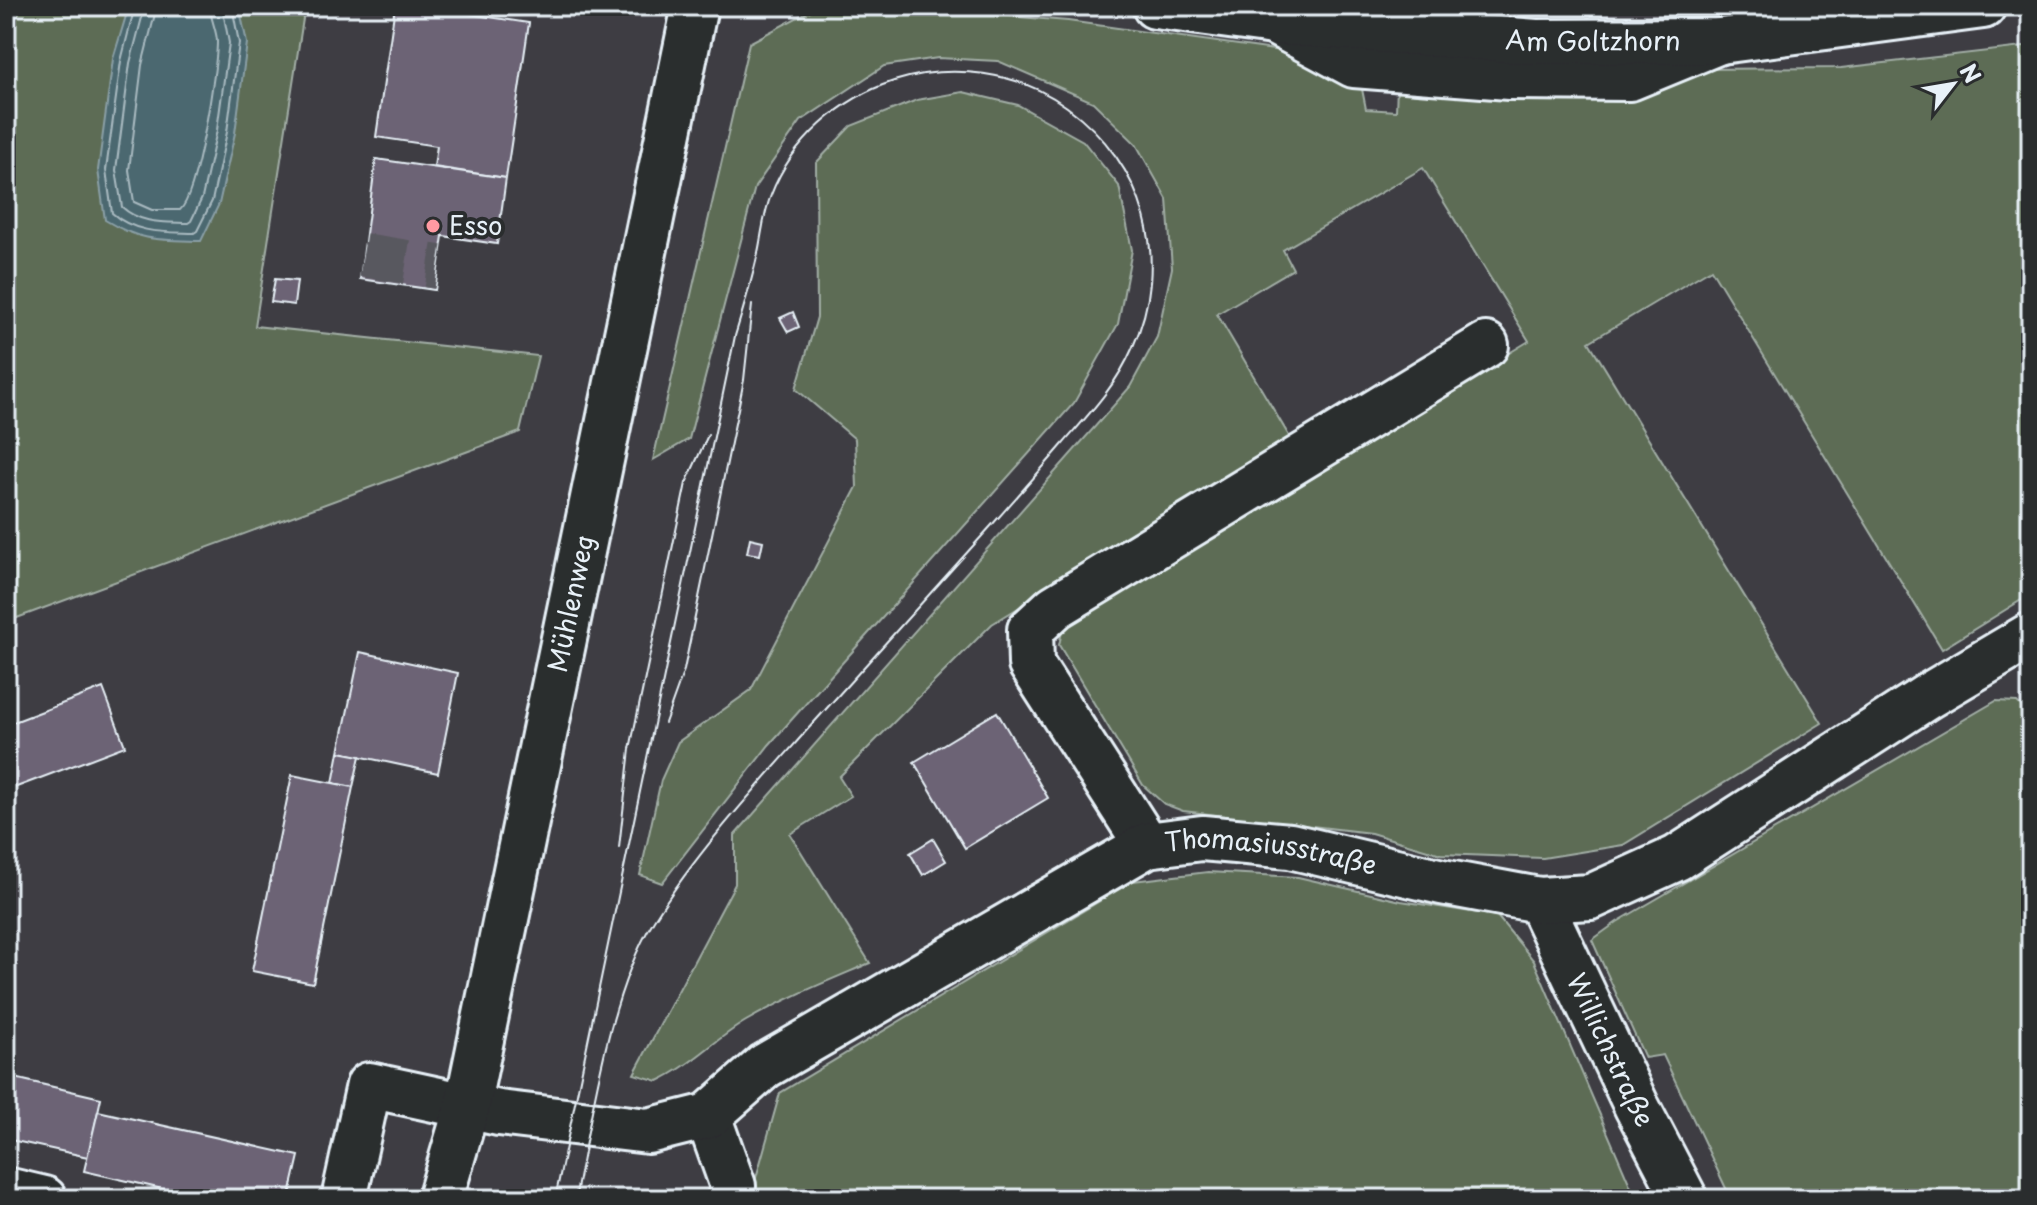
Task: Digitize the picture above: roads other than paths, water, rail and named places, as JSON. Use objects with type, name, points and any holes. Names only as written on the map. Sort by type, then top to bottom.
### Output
[{"type":"street","name":"Mühlenweg","points":[[440,1199],[467,1107],[695,6]]},
{"type":"street","name":"Am Goltzhorn","points":[[1155,6],[1274,22],[1536,42],[1720,41],[1983,6]]},
{"type":"street","points":[[1147,845],[1031,664],[1030,630],[1055,607],[1486,345]]},
{"type":"street","name":"Thomasiusstraße","points":[[344,1199],[369,1085],[467,1107],[648,1131],[708,1116],[765,1066],[1147,845],[1202,838],[1290,846],[1442,882],[1539,900],[1591,897],[1677,858],[1928,696],[2030,637]]},
{"type":"street","name":"Willichstraße","points":[[1539,900],[1637,1107],[1685,1199]]},
{"type":"street","points":[[708,1116],[733,1186],[730,1199]]},
{"type":"street","points":[[6,1190],[44,1199]]},
{"type":"water","points":[[129,6],[239,6],[247,43],[235,133],[219,204],[201,241],[140,236],[105,220],[98,170],[113,59]]},
{"type":"tunnel","points":[[363,255],[438,267]]},
{"type":"tram line","points":[[555,1199],[735,336],[771,195],[791,157],[820,124],[874,89],[916,75],[938,72],[984,74],[1028,85],[1067,107],[1094,130],[1116,156],[1133,185],[1144,216],[1150,248],[1150,282],[1144,315],[1132,349],[1092,411],[747,798],[708,845],[654,920],[638,949],[614,1018],[575,1199]]},
{"type":"tram line","points":[[665,723],[684,670],[744,380],[752,305]]},
{"type":"tram line","points":[[619,848],[630,749],[686,483],[708,435]]},
{"type":"place","name":"Esso","points":[[433,226]]}]
